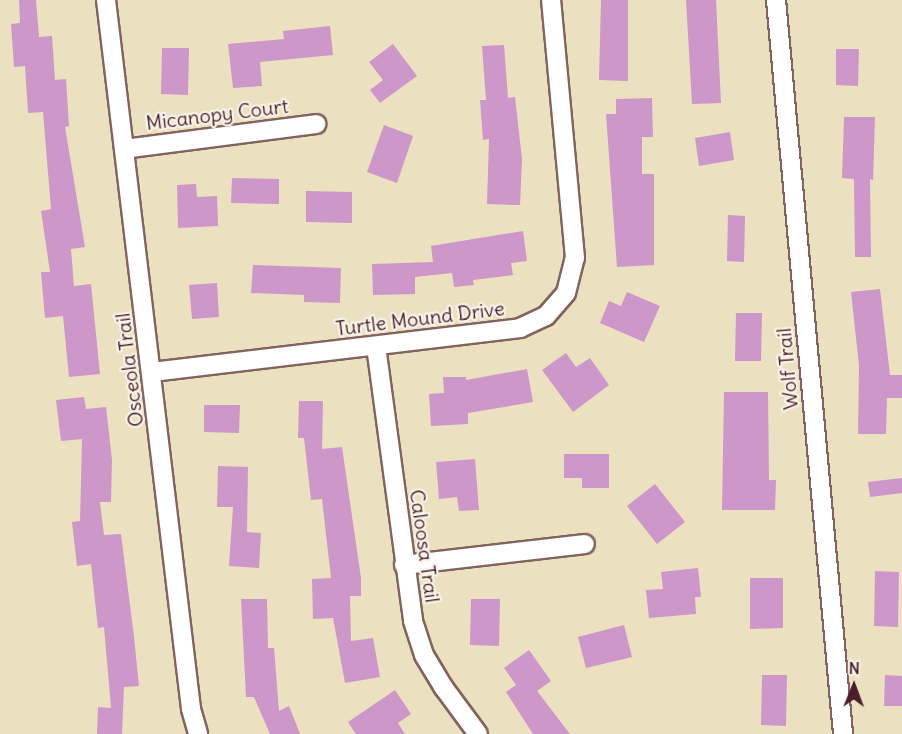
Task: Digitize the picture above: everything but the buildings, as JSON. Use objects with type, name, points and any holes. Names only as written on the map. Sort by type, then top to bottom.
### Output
[{"type":"street","name":"Osceola Trail","points":[[106,0],[191,709],[198,734]]},
{"type":"street","name":"Turtle Mound Drive","points":[[152,372],[520,328],[546,316],[566,293],[575,258],[551,0]]},
{"type":"street","name":"Wolf Trail","points":[[776,0],[843,734]]},
{"type":"street","name":"Micanopy Court","points":[[124,148],[316,124]]},
{"type":"street","name":"Caloosa Trail","points":[[376,346],[413,621],[424,655],[478,734]]},
{"type":"street","points":[[404,565],[585,544]]}]
